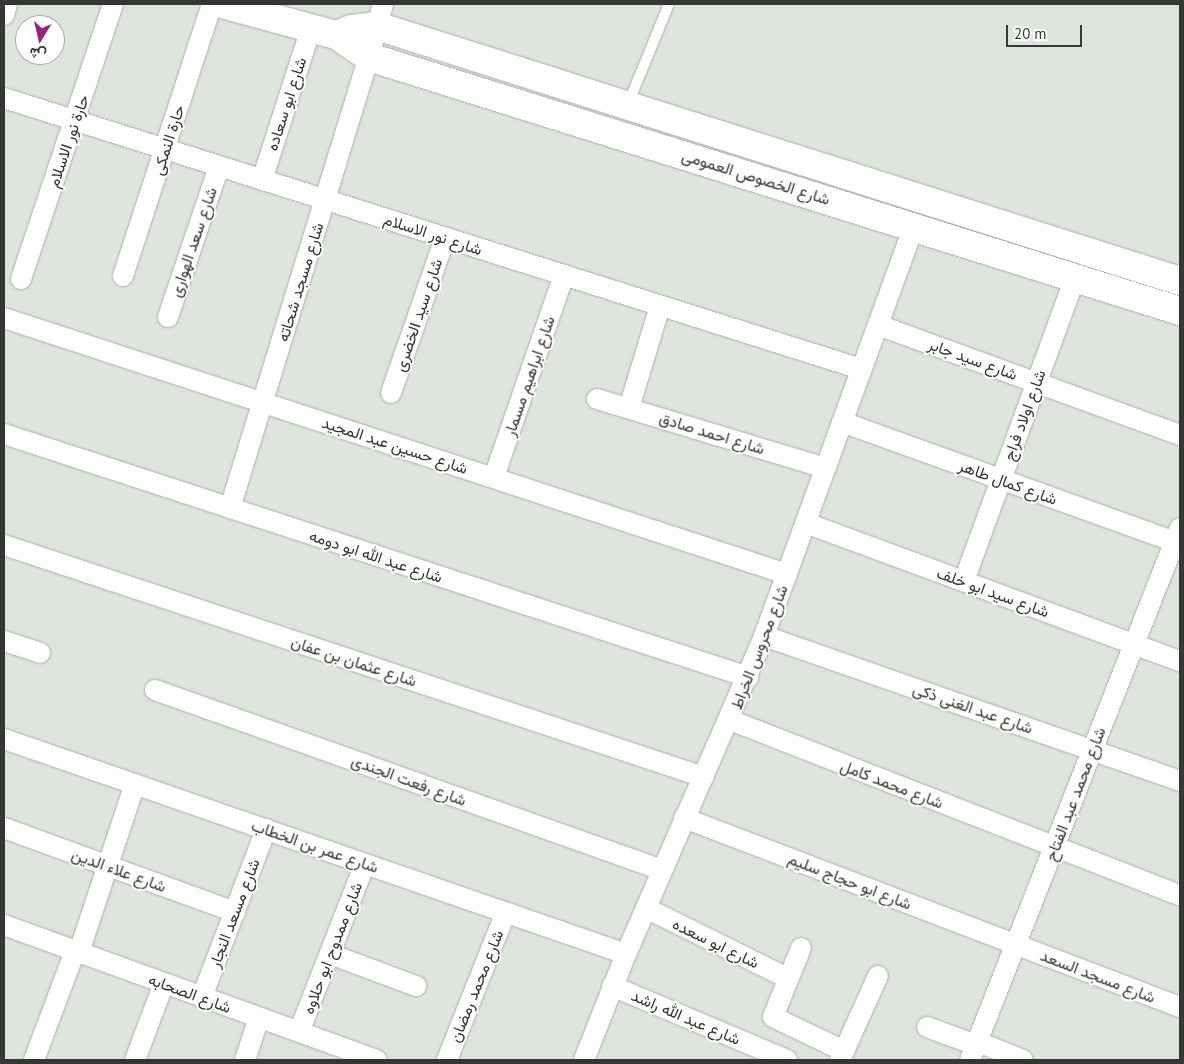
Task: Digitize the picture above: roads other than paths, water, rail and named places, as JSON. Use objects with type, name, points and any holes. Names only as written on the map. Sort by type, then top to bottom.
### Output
[{"type":"street","points":[[4,15],[8,4]]},
{"type":"street","name":"حارة نور الاسلام","points":[[22,279],[114,4]]},
{"type":"street","name":"حارة النمكى","points":[[123,276],[212,4]]},
{"type":"street","name":"شارع الخصوص العمومى","points":[[222,4],[323,31],[369,57],[914,226],[1180,311]]},
{"type":"street","name":"شارع الخصوص العمومى","points":[[323,31],[360,27],[380,15],[628,104],[1180,281]]},
{"type":"street","name":"شارع مسجد شحاته","points":[[230,508],[369,57],[380,15]]},
{"type":"street","name":"شارع ابو سعاده","points":[[262,180],[323,31]]},
{"type":"street","name":"شارع نور الاسلام","points":[[4,98],[861,369]]},
{"type":"street","name":"شارع سعد الهوارى","points":[[168,317],[219,166]]},
{"type":"street","name":"شارع محروس الخراط","points":[[584,1060],[612,986],[684,818],[748,678],[914,226]]},
{"type":"street","name":"شارع سيد الخضرى","points":[[391,393],[445,238]]},
{"type":"street","name":"شارع ابراهيم مسمار","points":[[494,478],[564,275]]},
{"type":"street","name":"شارع اولاد فراج","points":[[964,581],[1075,277]]},
{"type":"street","points":[[629,408],[660,306]]},
{"type":"street","name":"شارع حسين عبد المجيد","points":[[4,318],[787,574]]},
{"type":"street","name":"شارع سيد جابر","points":[[878,325],[1180,435]]},
{"type":"street","name":"شارع احمد صادق","points":[[598,398],[826,468]]},
{"type":"street","name":"شارع كمال طاهر","points":[[842,422],[1177,544]]},
{"type":"street","name":"شارع عبد الله ابو دومه","points":[[4,434],[748,678]]},
{"type":"street","name":"شارع سيد ابو خلف","points":[[806,522],[1180,661]]},
{"type":"street","name":"شارع محمد عبد الفتاح","points":[[975,1049],[1134,644],[1177,544]]},
{"type":"street","name":"شارع عثمان بن عفان","points":[[4,545],[704,777]]},
{"type":"street","name":"شارع عبد الغنى ذكى","points":[[764,636],[1093,749],[1180,781]]},
{"type":"street","points":[[4,641],[40,653]]},
{"type":"street","name":"شارع رفعت الجندى","points":[[155,690],[662,870]]},
{"type":"street","name":"شارع محمد كامل","points":[[730,720],[1180,895]]},
{"type":"street","name":"شارع عمر بن الخطاب","points":[[4,739],[626,954]]},
{"type":"street","points":[[34,1060],[77,952],[135,784]]},
{"type":"street","name":"شارع ابو حجاج سليم","points":[[684,818],[1016,944]]},
{"type":"street","name":"شارع علاء الدين","points":[[4,828],[235,912]]},
{"type":"street","name":"شارع مسعد النجار","points":[[202,997],[266,829]]},
{"type":"street","name":"شارع ممدوح ابو حلاوه","points":[[299,1032],[365,864]]},
{"type":"street","name":"شارع ابو سعده","points":[[646,908],[787,978]]},
{"type":"street","name":"شارع محمد رمضان","points":[[447,1060],[506,912]]},
{"type":"street","name":"شارع الصحابه","points":[[4,925],[299,1032],[364,1058]]},
{"type":"street","name":"شارع مسجد السعد","points":[[1016,944],[1180,1007]]},
{"type":"street","points":[[801,948],[772,1014],[774,1018],[842,1056],[878,976]]},
{"type":"street","points":[[330,954],[416,986]]},
{"type":"street","points":[[135,1060],[164,983]]},
{"type":"street","name":"شارع عبد الله راشد","points":[[612,986],[786,1060]]},
{"type":"street","points":[[245,1060],[259,1018]]},
{"type":"street","points":[[927,1027],[975,1049],[1023,1060]]},
{"type":"lane","points":[[628,104],[670,4]]}]
